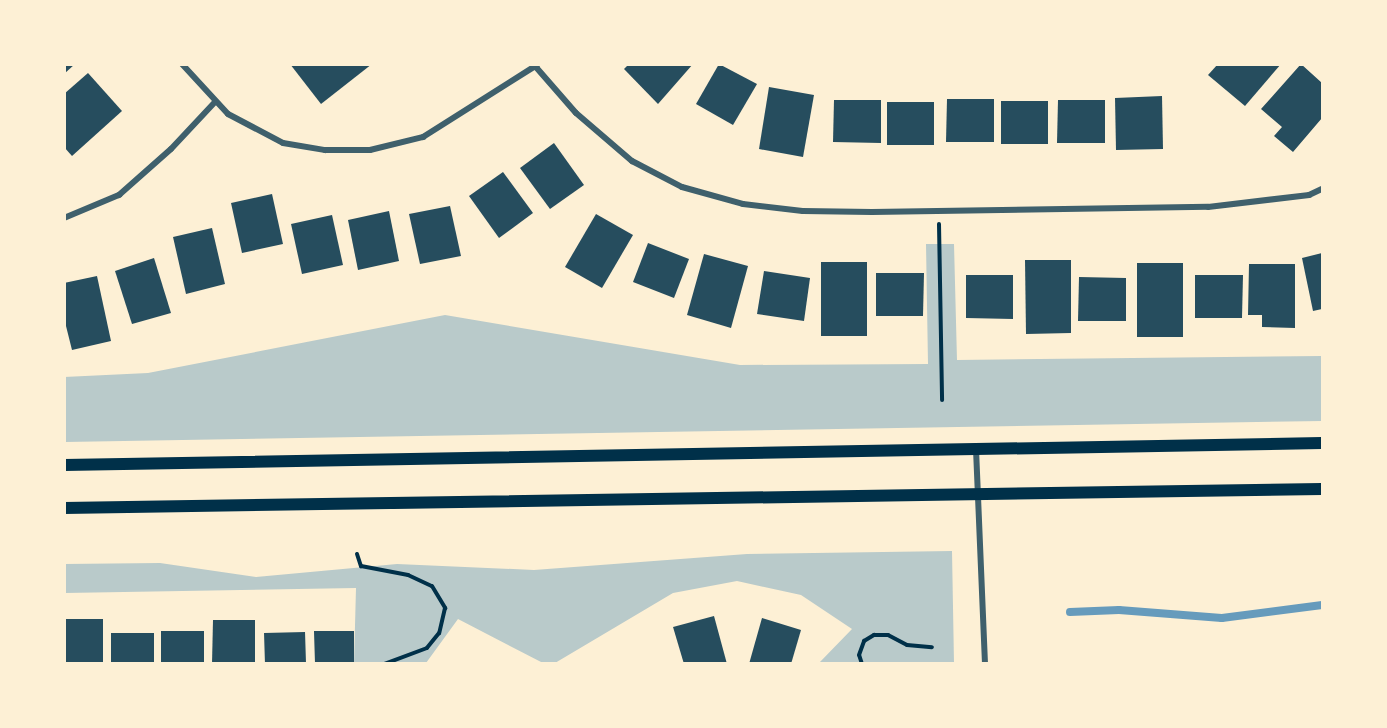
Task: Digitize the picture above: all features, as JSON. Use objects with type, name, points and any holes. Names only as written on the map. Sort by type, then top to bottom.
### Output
[{"type":"main road","points":[[64,465],[1323,443]]},
{"type":"main road","points":[[64,508],[1323,489]]},
{"type":"street","points":[[182,64],[214,103],[283,143],[304,149],[370,150],[423,137],[536,65],[576,113],[632,161],[682,187],[743,204],[849,212],[1208,207],[1309,195],[1323,189]]},
{"type":"street","points":[[64,218],[119,195],[171,149],[214,103]]},
{"type":"street","points":[[975,448],[984,663]]},
{"type":"path","points":[[939,230],[942,400]]},
{"type":"path","points":[[357,554],[361,566],[422,579],[441,596],[445,608],[439,633],[427,648],[384,663]]},
{"type":"path","points":[[862,663],[859,655],[864,641],[874,635],[888,635],[907,645],[932,647]]},
{"type":"shaded area","points":[[926,244],[954,244],[957,360],[1322,356],[1322,421],[65,442],[64,377],[148,373],[445,315],[740,365],[928,364]]},
{"type":"shaded area","points":[[952,551],[954,663],[819,663],[852,629],[801,595],[737,581],[673,593],[555,663],[543,663],[458,619],[426,663],[354,663],[356,588],[65,593],[64,564],[160,563],[256,577],[397,564],[534,570],[747,554]]},
{"type":"building","points":[[64,64],[75,64],[64,74]]},
{"type":"building","points":[[290,64],[372,64],[321,104]]},
{"type":"building","points":[[629,64],[693,64],[658,104],[624,69]]},
{"type":"building","points":[[719,64],[757,84],[733,125],[696,104]]},
{"type":"building","points":[[1218,64],[1281,64],[1245,106],[1208,75]]},
{"type":"building","points":[[1301,64],[1322,83],[1322,118],[1293,152],[1274,136],[1282,127],[1261,109]]},
{"type":"building","points":[[88,73],[122,111],[72,156],[64,147],[64,94]]},
{"type":"building","points":[[769,87],[814,95],[803,157],[759,149]]},
{"type":"building","points":[[1162,96],[1163,149],[1116,150],[1115,98]]},
{"type":"building","points":[[947,99],[994,99],[994,142],[946,142]]},
{"type":"building","points":[[834,100],[881,100],[881,143],[833,142]]},
{"type":"building","points":[[1058,100],[1105,100],[1105,143],[1057,143]]},
{"type":"building","points":[[1001,101],[1048,101],[1048,144],[1001,144]]},
{"type":"building","points":[[887,102],[934,102],[934,145],[887,145]]},
{"type":"building","points":[[554,143],[584,185],[550,209],[520,168]]},
{"type":"building","points":[[503,172],[533,213],[499,238],[469,196]]},
{"type":"building","points":[[272,194],[283,244],[242,253],[231,203]]},
{"type":"building","points":[[450,206],[461,256],[420,264],[409,214]]},
{"type":"building","points":[[389,211],[399,261],[358,270],[348,220]]},
{"type":"building","points":[[596,214],[633,235],[602,288],[565,267]]},
{"type":"building","points":[[332,215],[343,265],[302,274],[291,224]]},
{"type":"building","points":[[212,228],[225,284],[186,294],[173,237]]},
{"type":"building","points":[[648,243],[689,259],[674,298],[633,282]]},
{"type":"building","points":[[1322,253],[1322,309],[1313,311],[1302,258]]},
{"type":"building","points":[[704,254],[748,266],[731,328],[687,315]]},
{"type":"building","points":[[154,258],[171,313],[132,324],[115,271]]},
{"type":"building","points":[[1025,260],[1071,260],[1071,333],[1026,334]]},
{"type":"building","points":[[821,262],[867,262],[867,336],[821,336]]},
{"type":"building","points":[[1137,263],[1183,263],[1183,337],[1137,337]]},
{"type":"building","points":[[1249,264],[1295,264],[1295,328],[1262,327],[1262,315],[1248,315]]},
{"type":"building","points":[[764,271],[810,278],[804,321],[757,314]]},
{"type":"building","points":[[876,273],[924,273],[923,316],[876,316]]},
{"type":"building","points":[[966,275],[1013,275],[1013,319],[966,318]]},
{"type":"building","points":[[1195,275],[1243,275],[1242,318],[1195,318]]},
{"type":"building","points":[[97,276],[111,341],[72,350],[64,318],[64,283]]},
{"type":"building","points":[[1079,277],[1126,278],[1126,321],[1078,321]]},
{"type":"building","points":[[714,616],[727,664],[684,664],[673,627]]},
{"type":"building","points":[[762,618],[801,630],[791,664],[749,664]]},
{"type":"building","points":[[64,619],[103,619],[103,664],[64,664]]},
{"type":"building","points":[[213,620],[255,620],[255,664],[212,664]]},
{"type":"building","points":[[161,631],[204,631],[204,664],[161,664]]},
{"type":"building","points":[[314,631],[354,631],[354,664],[315,664]]},
{"type":"building","points":[[305,632],[306,664],[265,664],[264,633]]},
{"type":"building","points":[[111,633],[154,633],[154,664],[111,664]]},
{"type":"waterway","points":[[1070,612],[1119,610],[1222,618],[1322,605]]}]
